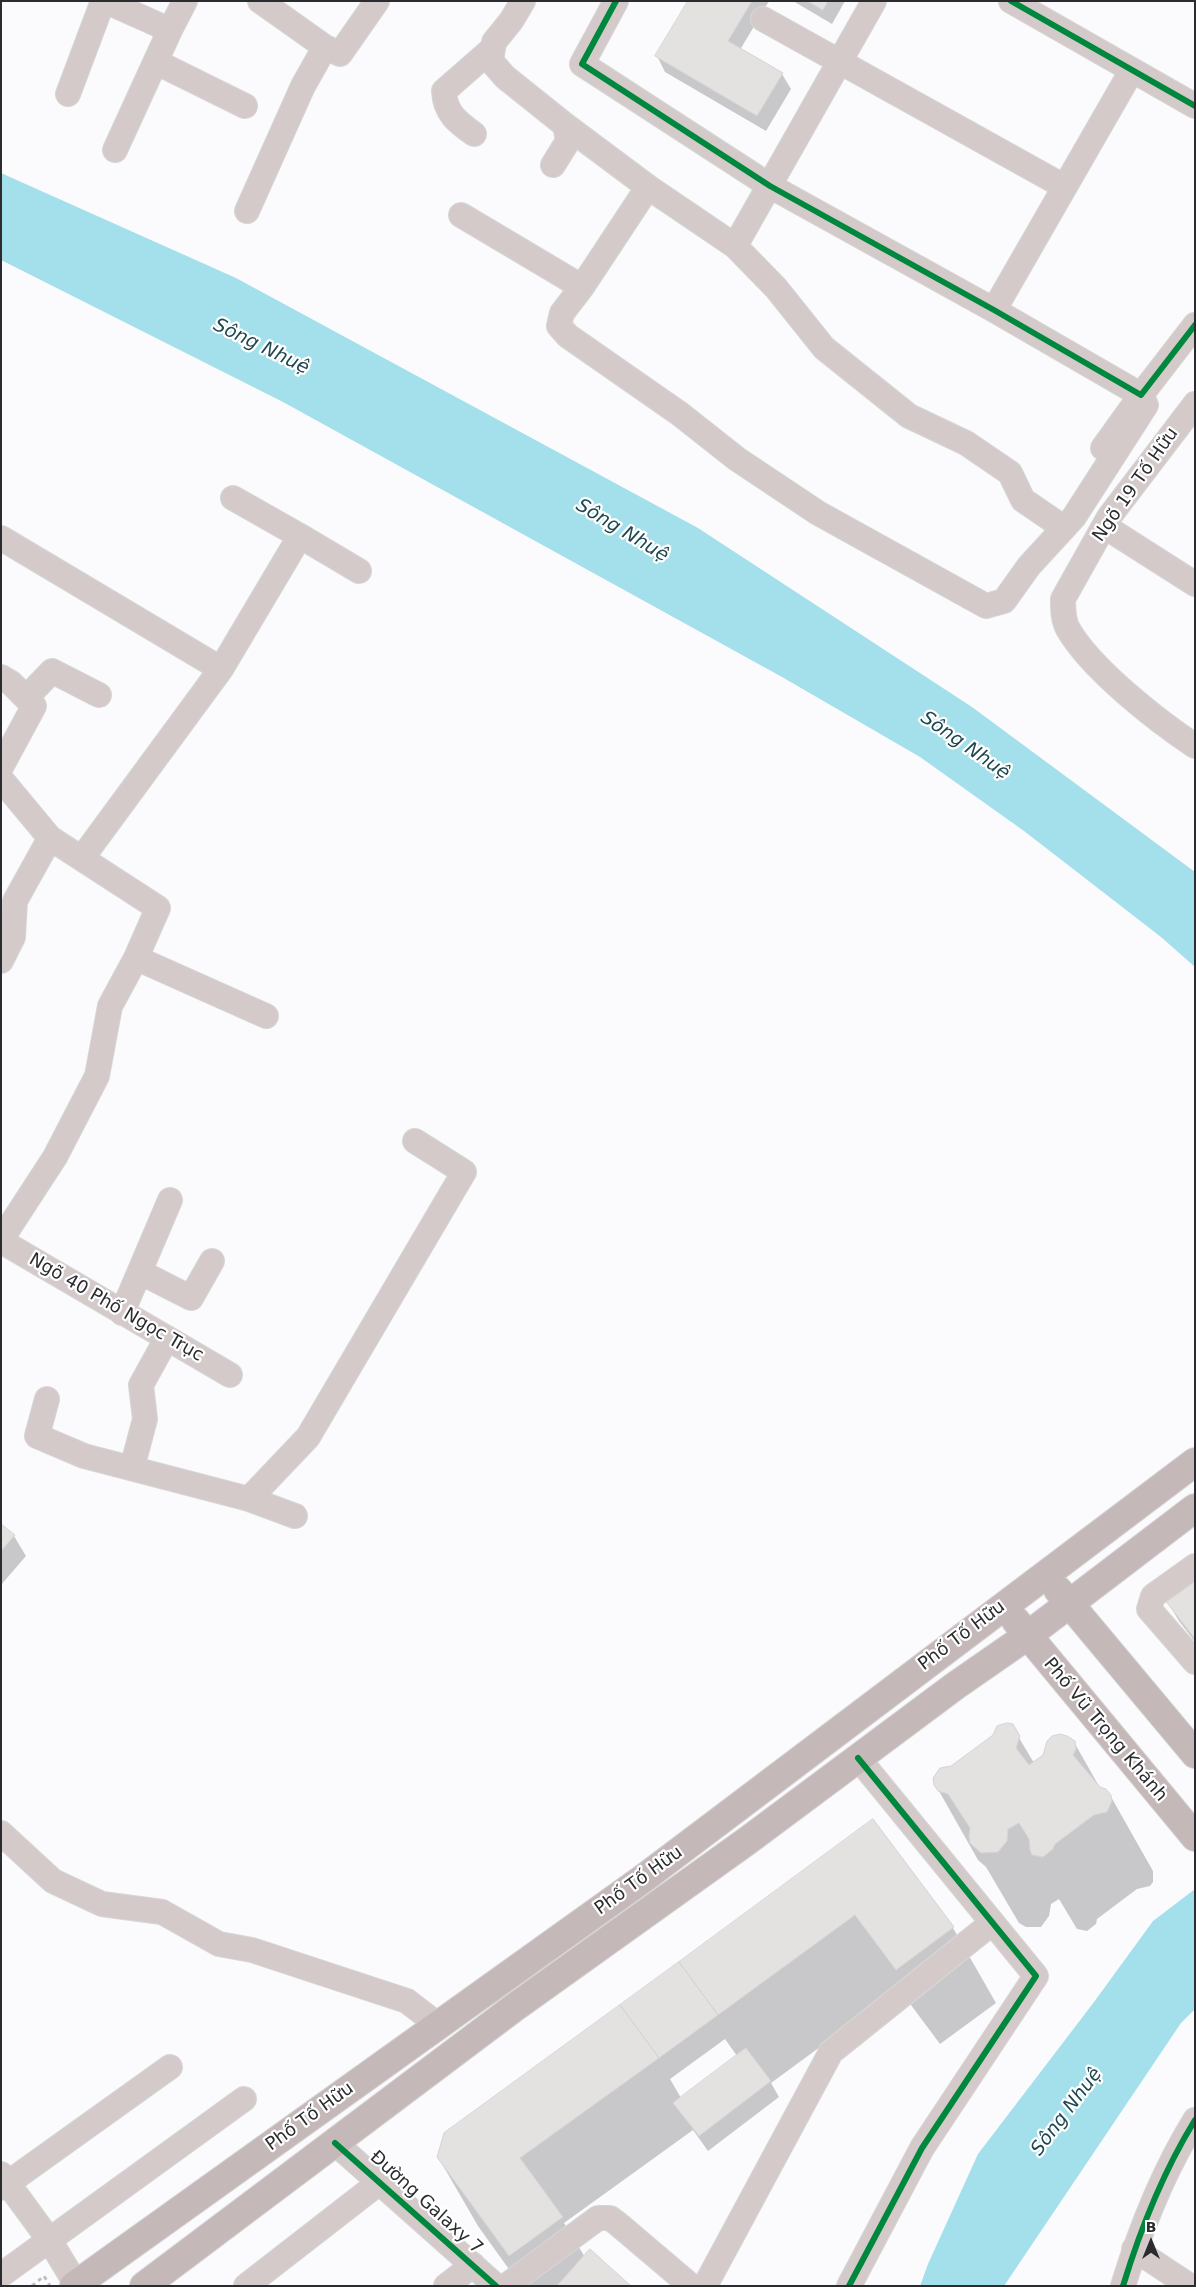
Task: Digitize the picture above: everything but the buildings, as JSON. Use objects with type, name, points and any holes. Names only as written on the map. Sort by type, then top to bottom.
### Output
[{"type":"main road","name":"Phố Tố Hữu","points":[[70,2285],[644,1878],[1195,1462]]},
{"type":"main road","name":"Phố Tố Hữu","points":[[144,2286],[515,2007],[747,1841],[955,1686],[1028,1636],[1195,1508]]},
{"type":"main road","points":[[1046,1574],[1195,1754]]},
{"type":"main road","name":"Phố Vũ Trọng Khánh","points":[[1004,1605],[1189,1831]]},
{"type":"main road","points":[[725,1816],[747,1841]]},
{"type":"street","points":[[68,94],[104,1],[170,30]]},
{"type":"street","points":[[115,150],[185,1]]},
{"type":"street","points":[[260,1],[325,47],[340,54],[377,1]]},
{"type":"street","points":[[523,1],[494,42],[492,49],[491,61],[505,77],[648,187],[735,246],[776,288],[824,348],[909,416],[966,443],[1010,473],[1015,488],[1023,500],[1064,528]]},
{"type":"street","points":[[616,1],[582,64],[770,186],[994,310],[1141,395],[1146,405],[1074,517],[1029,566],[1004,601],[986,606],[818,513],[737,459],[652,395],[568,336],[559,326],[562,313],[582,287],[648,187]]},
{"type":"street","points":[[735,246],[874,1]]},
{"type":"street","points":[[1012,1],[1195,106]]},
{"type":"street","points":[[763,19],[1065,187]]},
{"type":"street","points":[[247,211],[303,86],[325,47]]},
{"type":"street","points":[[474,134],[459,124],[445,105],[444,91],[492,49]]},
{"type":"street","points":[[156,62],[245,106]]},
{"type":"street","points":[[994,310],[1132,70]]},
{"type":"street","points":[[554,165],[568,141],[565,125]]},
{"type":"street","points":[[461,215],[582,287]]},
{"type":"street","points":[[1102,448],[1195,325]]},
{"type":"street","name":"Ngõ 19 Tố Hữu","points":[[1195,404],[1104,526],[1063,599],[1062,610],[1067,628],[1094,663],[1170,729],[1195,746]]},
{"type":"street","points":[[233,498],[359,571]]},
{"type":"street","points":[[1104,526],[1195,584]]},
{"type":"street","points":[[82,858],[220,669],[300,536]]},
{"type":"street","points":[[1,538],[220,669]]},
{"type":"street","points":[[26,698],[57,665],[99,695]]},
{"type":"street","points":[[1,676],[34,706],[1,767]]},
{"type":"street","points":[[1,779],[50,838],[158,908],[136,958],[110,1006],[97,1076],[55,1157],[1,1240]]},
{"type":"street","points":[[1,961],[13,937],[15,901],[50,838]]},
{"type":"street","points":[[136,958],[266,1016]]},
{"type":"street","points":[[249,1499],[308,1437],[464,1172],[415,1141]]},
{"type":"street","points":[[122,1313],[170,1200]]},
{"type":"street","name":"Ngõ 40 Phố Ngọc Trục","points":[[1,1240],[230,1375]]},
{"type":"street","points":[[140,1272],[191,1298],[212,1261]]},
{"type":"street","points":[[132,1468],[145,1419],[141,1385],[167,1338]]},
{"type":"street","points":[[48,1399],[37,1436],[84,1456],[249,1499],[295,1516]]},
{"type":"street","points":[[1195,1566],[1153,1596],[1149,1609],[1195,1662]]},
{"type":"street","points":[[849,2286],[922,2148],[1036,1976],[858,1758]]},
{"type":"street","points":[[1,1833],[54,1881],[102,1904],[162,1912],[219,1944],[252,1950],[407,2002],[438,2025]]},
{"type":"street","points":[[705,2286],[831,2052],[992,1923]]},
{"type":"street","points":[[70,2285],[50,2241],[4,2182],[170,2066]]},
{"type":"street","points":[[1,2275],[244,2099]]},
{"type":"street","points":[[1123,2286],[1134,2249],[1171,2159],[1195,2120]]},
{"type":"street","name":"Đường Galaxy 7","points":[[335,2143],[496,2286]]},
{"type":"street","points":[[246,2286],[380,2182]]},
{"type":"street","points":[[506,2286],[598,2218],[604,2217],[618,2224],[691,2286]]},
{"type":"street","points":[[1134,2249],[1190,2286]]},
{"type":"street","points":[[446,2286],[473,2265]]},
{"type":"path","points":[[32,2286],[44,2276],[70,2285]]},
{"type":"water","name":"Sông Nhuệ","points":[[1,173],[236,278],[698,528],[972,707],[1195,872],[1195,967],[1161,937],[1024,831],[920,757],[782,677],[283,402],[1,260]]},
{"type":"water","name":"Sông Nhuệ","points":[[1195,1889],[1195,2009],[1181,2023],[1004,2286],[920,2286],[928,2264],[978,2154],[1153,1921]]},
{"type":"cycle path","points":[[616,1],[582,64],[770,186],[994,310],[1141,395],[1195,325]]},
{"type":"cycle path","points":[[1011,1],[1195,106]]},
{"type":"cycle path","points":[[849,2286],[922,2148],[1036,1976],[858,1758]]},
{"type":"cycle path","points":[[1123,2286],[1137,2242],[1154,2200],[1183,2140],[1195,2120]]},
{"type":"cycle path","points":[[335,2143],[496,2286]]}]
